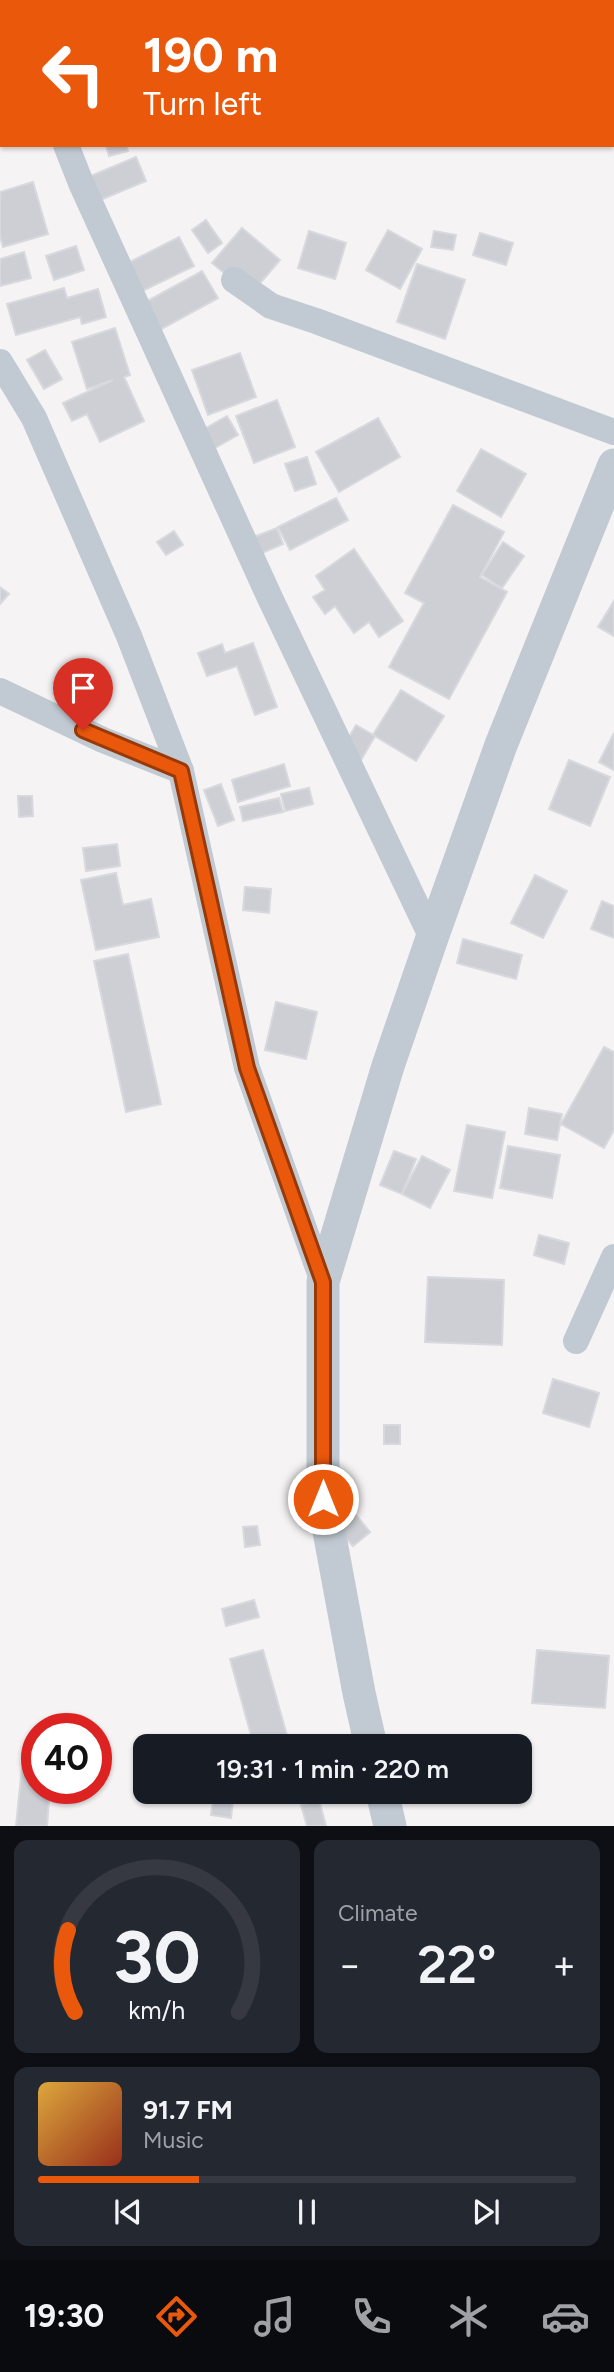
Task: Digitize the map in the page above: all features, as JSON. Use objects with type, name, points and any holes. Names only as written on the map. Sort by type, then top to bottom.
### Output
[{"type":"street","points":[[67,147],[265,585],[432,938]]},
{"type":"street","points":[[234,280],[271,306],[614,432]]},
{"type":"street","points":[[0,362],[34,418],[130,636],[181,771],[247,1068],[323,1282]]},
{"type":"street","points":[[368,1734],[323,1499],[323,1282],[388,1066],[432,938],[501,746],[614,465]]},
{"type":"street","points":[[0,691],[103,740],[181,771]]},
{"type":"street","points":[[576,1341],[614,1256]]},
{"type":"street","points":[[385,1804],[390,1826]]},
{"type":"building","points":[[107,147],[127,147],[128,151],[109,156]]},
{"type":"building","points":[[136,157],[146,181],[86,206],[76,182]]},
{"type":"building","points":[[33,182],[48,234],[3,247],[0,236],[0,192]]},
{"type":"building","points":[[206,220],[222,243],[208,253],[192,230]]},
{"type":"building","points":[[242,228],[280,260],[250,295],[212,263]]},
{"type":"building","points":[[388,230],[422,249],[400,289],[366,270]]},
{"type":"building","points":[[309,231],[346,243],[335,279],[298,268]]},
{"type":"building","points":[[434,231],[456,235],[453,250],[431,247]]},
{"type":"building","points":[[480,233],[513,243],[506,265],[473,255]]},
{"type":"building","points":[[179,237],[194,266],[132,296],[118,268]]},
{"type":"building","points":[[76,246],[84,270],[54,280],[46,256]]},
{"type":"building","points":[[24,252],[31,278],[0,286],[0,259]]},
{"type":"building","points":[[417,264],[465,280],[445,339],[397,322]]},
{"type":"building","points":[[202,271],[218,298],[158,331],[142,304]]},
{"type":"building","points":[[64,288],[67,298],[98,289],[106,317],[82,324],[80,317],[16,335],[7,304]]},
{"type":"building","points":[[115,328],[130,375],[124,377],[144,421],[100,442],[87,414],[72,421],[63,403],[113,380],[87,389],[72,342]]},
{"type":"building","points":[[45,350],[62,379],[44,389],[27,360]]},
{"type":"building","points":[[240,353],[256,397],[208,415],[192,370]]},
{"type":"building","points":[[277,400],[295,447],[254,463],[236,416]]},
{"type":"building","points":[[227,416],[238,435],[208,452],[197,433]]},
{"type":"building","points":[[378,418],[400,457],[339,492],[316,452]]},
{"type":"building","points":[[481,449],[526,474],[501,517],[457,491]]},
{"type":"building","points":[[307,457],[316,484],[295,491],[285,464]]},
{"type":"building","points":[[336,498],[348,520],[290,550],[278,527]]},
{"type":"building","points":[[453,505],[504,532],[480,577],[507,592],[449,699],[389,667],[424,603],[405,593]]},
{"type":"building","points":[[277,528],[283,544],[253,557],[246,540]]},
{"type":"building","points":[[174,531],[183,545],[166,555],[157,542]]},
{"type":"building","points":[[503,542],[524,556],[502,588],[482,575]]},
{"type":"building","points":[[354,549],[403,621],[379,637],[369,622],[354,633],[335,606],[325,614],[313,597],[325,590],[316,576]]},
{"type":"building","points":[[0,587],[9,594],[0,604]]},
{"type":"building","points":[[614,601],[614,636],[598,627]]},
{"type":"building","points":[[253,643],[277,707],[255,715],[237,666],[207,676],[198,653],[222,644],[225,653]]},
{"type":"building","points":[[89,664],[101,694],[86,700],[75,670]]},
{"type":"building","points":[[401,690],[444,716],[416,761],[373,735]]},
{"type":"building","points":[[356,725],[375,736],[357,767],[338,756]]},
{"type":"building","points":[[614,733],[614,770],[599,762]]},
{"type":"building","points":[[569,760],[610,777],[590,826],[549,809]]},
{"type":"building","points":[[284,764],[290,786],[238,802],[232,780]]},
{"type":"building","points":[[221,784],[234,820],[218,826],[204,790]]},
{"type":"building","points":[[309,788],[313,804],[285,811],[281,794]]},
{"type":"building","points":[[18,796],[32,796],[33,816],[19,817]]},
{"type":"building","points":[[279,798],[283,812],[243,821],[240,807]]},
{"type":"building","points":[[117,844],[120,866],[86,871],[83,848]]},
{"type":"building","points":[[116,873],[123,905],[151,899],[159,937],[96,950],[81,880]]},
{"type":"building","points":[[535,875],[567,891],[543,938],[511,923]]},
{"type":"building","points":[[245,887],[271,889],[269,913],[243,910]]},
{"type":"building","points":[[602,901],[614,906],[614,938],[591,929]]},
{"type":"building","points":[[463,939],[522,955],[516,979],[457,963]]},
{"type":"building","points":[[128,954],[161,1104],[126,1112],[94,961]]},
{"type":"building","points":[[276,1002],[317,1012],[306,1059],[265,1050]]},
{"type":"building","points":[[604,1047],[614,1052],[614,1130],[604,1148],[561,1124]]},
{"type":"building","points":[[529,1108],[562,1114],[557,1140],[525,1134]]},
{"type":"building","points":[[467,1125],[505,1132],[492,1198],[454,1191]]},
{"type":"building","points":[[508,1146],[560,1155],[552,1198],[500,1188]]},
{"type":"building","points":[[394,1151],[416,1159],[402,1194],[380,1185]]},
{"type":"building","points":[[422,1156],[450,1170],[430,1208],[402,1194]]},
{"type":"building","points":[[539,1235],[569,1243],[564,1264],[534,1255]]},
{"type":"building","points":[[428,1277],[504,1280],[502,1345],[425,1342]]},
{"type":"building","points":[[553,1379],[599,1393],[589,1427],[543,1413]]},
{"type":"building","points":[[384,1425],[400,1425],[400,1444],[384,1444]]},
{"type":"building","points":[[355,1514],[370,1532],[353,1546],[337,1528]]},
{"type":"building","points":[[257,1526],[260,1545],[245,1547],[243,1527]]},
{"type":"building","points":[[254,1600],[259,1617],[226,1626],[222,1609]]},
{"type":"building","points":[[263,1650],[287,1734],[251,1734],[230,1659]]},
{"type":"building","points":[[537,1650],[609,1656],[605,1708],[532,1703]]},
{"type":"building","points":[[21,1777],[21,1804],[49,1804],[47,1826],[16,1826]]},
{"type":"building","points":[[212,1804],[233,1804],[231,1818],[211,1815]]},
{"type":"building","points":[[320,1804],[326,1826],[307,1826],[301,1805]]},
{"type":"route","points":[[83,730],[181,771],[247,1068],[323,1282],[323,1499]]}]
